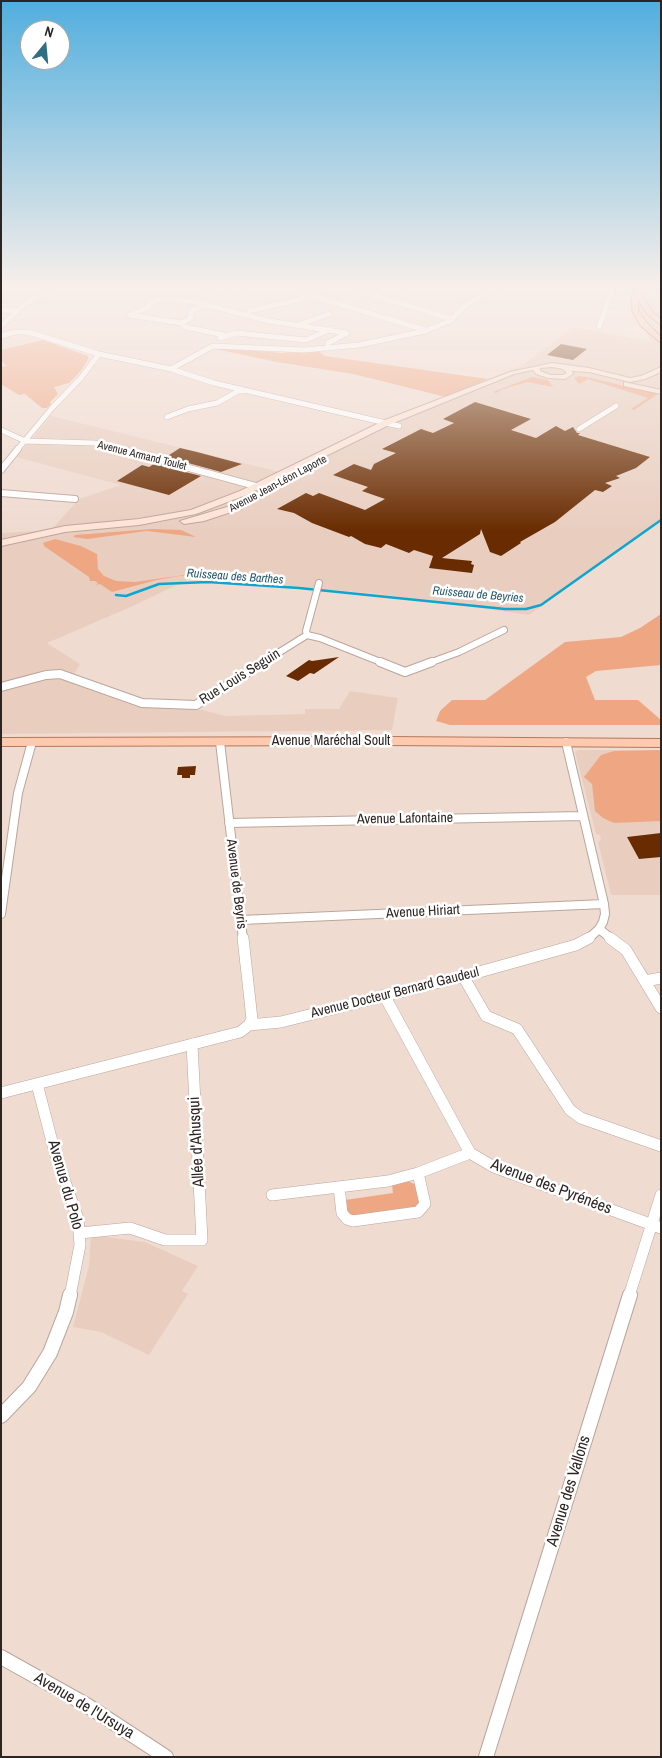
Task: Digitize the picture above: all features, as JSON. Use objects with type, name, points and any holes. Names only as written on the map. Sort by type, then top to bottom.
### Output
[{"type":"main road","points":[[1,737],[220,739],[661,736]]},
{"type":"main road","name":"Avenue Maréchal Soult","points":[[1,742],[220,739],[661,743]]},
{"type":"street","points":[[1,470],[89,367]]},
{"type":"street","points":[[161,367],[242,389],[399,426]]},
{"type":"street","name":"Avenue Jean-Léon Laporte","points":[[1,543],[65,529],[171,517],[216,504],[388,422],[512,373],[542,367]]},
{"type":"street","name":"Avenue Jean-Léon Laporte","points":[[558,367],[569,371]]},
{"type":"street","points":[[538,368],[536,371],[542,376]]},
{"type":"street","points":[[569,371],[589,370],[630,380],[643,378],[661,371]]},
{"type":"street","points":[[569,371],[661,392]]},
{"type":"street","name":"Avenue Jean-Léon Laporte","points":[[1,548],[61,535],[153,526],[204,518],[240,506],[334,454],[473,394],[524,377],[561,377],[569,371]]},
{"type":"street","points":[[646,388],[646,383],[649,379],[661,371]]},
{"type":"street","points":[[167,417],[188,409],[217,402],[242,389]]},
{"type":"street","points":[[579,429],[616,406]]},
{"type":"street","points":[[1,430],[25,441]]},
{"type":"street","name":"Avenue Armand Toulet","points":[[25,441],[94,443],[256,486]]},
{"type":"street","points":[[256,486],[270,490]]},
{"type":"street","points":[[1,493],[75,499]]},
{"type":"street","points":[[318,586],[306,631],[307,635],[320,638],[406,672],[459,652],[504,630]]},
{"type":"street","name":"Rue Louis Seguin","points":[[46,676],[60,674],[142,703],[196,705],[202,703],[307,635]]},
{"type":"street","points":[[1,687],[46,676]]},
{"type":"street","points":[[1,692],[46,676]]},
{"type":"street","name":"Avenue de Beyris","points":[[220,739],[252,1019],[249,1025]]},
{"type":"street","points":[[1,914],[18,793],[32,742]]},
{"type":"street","points":[[566,742],[604,904],[605,914],[599,929],[626,950],[661,1008]]},
{"type":"street","name":"Avenue Lafontaine","points":[[229,823],[582,816]]},
{"type":"street","name":"Avenue Hiriart","points":[[241,920],[604,904]]},
{"type":"street","name":"Avenue Docteur Bernard Gaudeul","points":[[1,1093],[240,1032],[249,1025],[275,1023],[463,976],[576,945],[588,939],[599,929]]},
{"type":"street","points":[[463,976],[486,1016],[517,1029],[570,1110],[581,1118],[661,1146]]},
{"type":"street","points":[[645,981],[661,978]]},
{"type":"street","points":[[272,1195],[388,1181],[418,1173],[470,1153],[384,995]]},
{"type":"street","name":"Allée d'Ahusqui","points":[[192,1044],[202,1240]]},
{"type":"street","name":"Avenue du Polo","points":[[1,1416],[29,1387],[46,1362],[59,1332],[76,1270],[80,1233],[78,1219],[55,1153],[37,1084]]},
{"type":"street","name":"Avenue des Pyrénées","points":[[470,1153],[494,1167],[656,1227]]},
{"type":"street","points":[[339,1187],[342,1214],[346,1219],[353,1221],[418,1212],[425,1204],[418,1173]]},
{"type":"street","points":[[656,1227],[661,1195]]},
{"type":"street","name":"Avenue des Vallons","points":[[486,1757],[656,1227]]},
{"type":"street","points":[[80,1233],[130,1228],[165,1240],[202,1240]]},
{"type":"street","name":"Avenue de l'Ursuya","points":[[1,1658],[85,1704],[166,1757]]},
{"type":"shaded area","points":[[1,367],[83,367],[69,383],[54,387],[58,394],[47,408],[42,408],[25,394],[19,395],[1,384]]},
{"type":"shaded area","points":[[309,367],[403,367],[488,379],[446,397],[353,374]]},
{"type":"shaded area","points":[[518,367],[661,367],[661,520],[529,615],[378,594],[191,578],[133,606],[47,643],[80,664],[70,682],[137,707],[203,710],[225,716],[305,714],[305,709],[339,709],[350,691],[398,698],[392,730],[1,734],[1,533],[51,530],[79,499],[121,485],[16,457],[51,416],[280,472],[387,420]]},
{"type":"shaded area","points":[[579,376],[658,394],[634,410],[631,409],[648,398],[588,379],[579,384],[574,378]]},
{"type":"shaded area","points":[[532,377],[548,380],[553,387],[527,382],[496,393],[493,392]]},
{"type":"shaded area","points":[[152,529],[181,530],[196,537],[147,531],[87,539],[73,537],[75,535]]},
{"type":"shaded area","points":[[55,539],[81,546],[97,554],[98,569],[104,576],[116,581],[135,582],[205,572],[216,577],[198,575],[179,576],[112,592],[100,584],[96,585],[98,583],[95,581],[90,581],[89,577],[44,546],[43,543]]},
{"type":"shaded area","points":[[661,614],[661,665],[596,671],[586,677],[595,700],[638,700],[661,720],[661,725],[450,725],[436,721],[440,711],[452,700],[485,700],[565,642],[621,637],[640,628]]},
{"type":"shaded area","points":[[578,750],[661,750],[661,895],[611,895],[598,842],[601,840],[600,835],[596,834],[575,752]]},
{"type":"shaded area","points":[[661,750],[661,821],[614,823],[603,818],[595,811],[592,784],[584,777],[601,755],[614,751]]},
{"type":"shaded area","points":[[408,1181],[416,1185],[420,1202],[415,1207],[357,1217],[347,1213],[345,1200],[393,1193],[392,1185]]},
{"type":"shaded area","points":[[91,1235],[145,1242],[198,1266],[182,1291],[188,1294],[149,1355],[101,1332],[73,1327],[89,1266]]},
{"type":"building","points":[[475,402],[531,419],[511,430],[536,438],[556,426],[565,431],[573,427],[577,433],[580,433],[578,435],[650,457],[636,468],[616,476],[620,478],[605,483],[612,486],[603,492],[595,490],[555,522],[520,542],[501,556],[490,552],[481,529],[480,534],[442,558],[472,561],[471,564],[474,565],[472,573],[429,568],[433,556],[414,550],[409,553],[386,544],[381,548],[365,544],[351,536],[349,537],[312,523],[294,513],[277,509],[306,493],[313,496],[319,493],[365,510],[385,499],[362,491],[368,487],[333,475],[354,464],[371,470],[374,464],[396,453],[382,449],[421,429],[433,433],[454,423],[443,419]]},
{"type":"building","points":[[180,448],[242,464],[221,472],[166,457]]},
{"type":"building","points":[[154,464],[201,476],[169,495],[117,481],[142,465],[149,467]]},
{"type":"building","points":[[339,657],[314,674],[310,673],[298,681],[286,676],[309,660]]},
{"type":"building","points":[[196,766],[195,775],[190,775],[190,778],[182,778],[182,775],[177,775],[178,767]]},
{"type":"building","points":[[661,833],[661,857],[639,859],[627,837]]},
{"type":"waterway","name":"Ruisseau de Beyries","points":[[116,595],[126,596],[159,584],[208,582],[299,588],[505,609],[526,609],[541,605],[661,520]]},
{"type":"water label","name":"Ruisseau des Barthes","points":[[235,577]]}]
